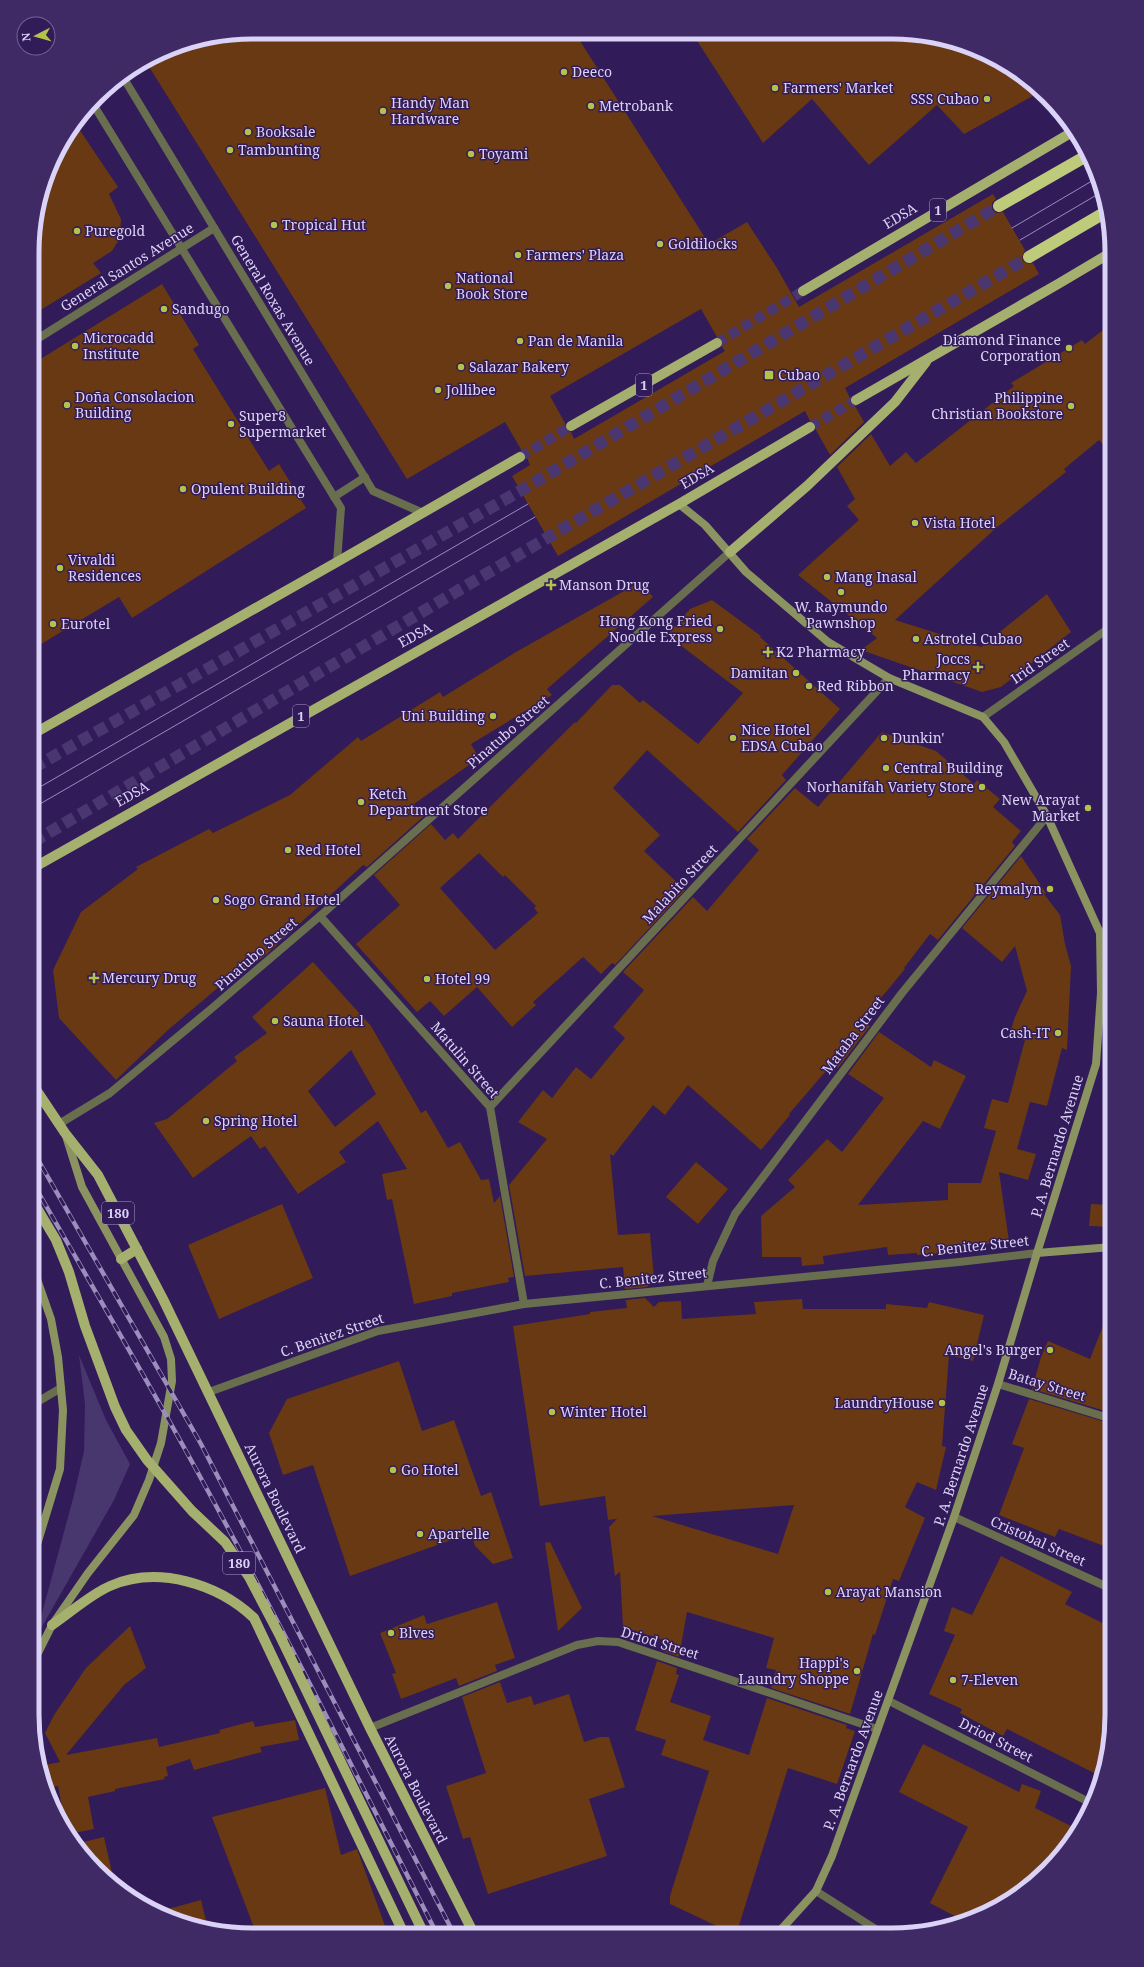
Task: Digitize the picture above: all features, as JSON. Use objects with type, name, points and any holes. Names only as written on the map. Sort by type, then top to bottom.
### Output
[{"type":"highway","points":[[999,206],[1083,158]]},
{"type":"highway","points":[[1030,257],[1102,214]]},
{"type":"main road","name":"EDSA","points":[[803,291],[1069,134]]},
{"type":"main road","points":[[856,400],[1105,256]]},
{"type":"main road","name":"1","points":[[571,426],[717,343]]},
{"type":"main road","points":[[730,552],[806,486],[895,402],[928,359]]},
{"type":"main road","name":"EDSA","points":[[39,864],[679,504],[810,427]]},
{"type":"main road","points":[[39,731],[520,457]]},
{"type":"main road","name":"Aurora Boulevard","points":[[39,1094],[65,1133],[98,1175],[137,1249],[209,1392],[370,1728],[471,1928]]},
{"type":"main road","name":"180","points":[[39,1211],[56,1240],[69,1272],[90,1341],[118,1413],[147,1460],[192,1512],[225,1542],[249,1577],[280,1636],[421,1928]]},
{"type":"main road","points":[[121,1259],[137,1249]]},
{"type":"main road","points":[[52,1625],[110,1586],[143,1579],[163,1577],[183,1580],[209,1589],[239,1604],[254,1618],[401,1928]]},
{"type":"street","name":"General Roxas Avenue","points":[[125,81],[373,490],[422,514]]},
{"type":"street","points":[[95,108],[181,250],[341,508],[337,562]]},
{"type":"street","name":"General Santos Avenue","points":[[39,338],[214,228]]},
{"type":"street","points":[[334,497],[366,477]]},
{"type":"street","name":"P. A. Bernardo Avenue","points":[[679,504],[704,525],[730,552],[746,572],[828,642],[889,678],[983,716],[1004,742],[1047,816],[1100,933],[1101,993],[1096,1064],[1037,1252],[998,1384],[954,1518],[832,1856],[816,1891],[782,1928]]},
{"type":"street","name":"Pinatubo Street","points":[[59,1124],[110,1093],[320,916],[730,552]]},
{"type":"street","name":"Irid Street","points":[[983,716],[1105,631]]},
{"type":"street","name":"Malabito Street","points":[[490,1107],[889,678]]},
{"type":"street","name":"Mataba Street","points":[[707,1286],[713,1261],[735,1214],[902,993],[1047,816]]},
{"type":"street","name":"Matulin Street","points":[[320,916],[490,1107],[524,1304]]},
{"type":"street","points":[[1100,933],[1105,931]]},
{"type":"street","points":[[39,1651],[52,1625],[88,1573],[134,1515],[149,1480],[161,1443],[170,1400],[172,1381],[171,1359],[164,1337],[82,1187],[65,1133]]},
{"type":"street","name":"C. Benitez Street","points":[[209,1392],[378,1331],[524,1304],[951,1263],[1037,1252],[1105,1247]]},
{"type":"street","points":[[39,1285],[51,1319],[58,1357],[63,1410],[60,1469],[39,1538]]},
{"type":"street","name":"Batay Street","points":[[998,1384],[1105,1417]]},
{"type":"street","points":[[39,1401],[61,1388]]},
{"type":"street","name":"Cristobal Street","points":[[954,1518],[1105,1586]]},
{"type":"street","name":"Driod Street","points":[[370,1728],[577,1645],[598,1642],[618,1642],[877,1729]]},
{"type":"street","name":"Driod Street","points":[[889,1701],[1087,1801]]},
{"type":"street","points":[[816,1891],[874,1928]]},
{"type":"shaded area","points":[[79,1355],[106,1420],[130,1464],[114,1500],[39,1632],[39,1624],[74,1495],[84,1451],[85,1404]]},
{"type":"building","name":"Farmers' Plaza","points":[[238,39],[579,39],[709,244],[747,222],[777,268],[799,307],[993,194],[996,199],[992,203],[992,209],[996,213],[1003,212],[1025,250],[1022,257],[1023,261],[1029,264],[1033,263],[1039,274],[845,388],[851,404],[855,406],[864,422],[830,455],[816,430],[816,424],[810,421],[805,411],[558,556],[512,476],[530,465],[525,453],[522,451],[505,422],[407,479],[149,66],[171,55],[197,46]],"holes":[[[701,309],[717,337],[723,340],[722,347],[725,351],[574,439],[571,432],[566,430],[565,423],[550,396]]]},
{"type":"building","points":[[696,39],[906,39],[933,43],[960,50],[986,61],[1022,83],[1035,95],[964,134],[937,105],[869,165],[812,99],[763,143]]},
{"type":"building","name":"Puregold","points":[[79,128],[118,187],[109,194],[121,219],[120,238],[112,251],[93,263],[101,273],[39,311],[39,238],[46,197],[61,158]]},
{"type":"building","name":"Opulent Building","points":[[162,284],[199,345],[193,349],[269,471],[279,464],[306,508],[132,618],[119,597],[39,645],[39,360]]},
{"type":"building","points":[[1105,328],[1105,447],[1099,440],[1064,469],[1066,472],[995,529],[895,620],[981,647],[1047,594],[1071,632],[1001,687],[982,692],[861,650],[877,638],[798,575],[859,520],[847,506],[855,499],[837,467],[871,434],[890,466],[906,452],[916,463],[1014,386],[1011,383],[1082,340],[1085,344]]},
{"type":"building","points":[[640,582],[653,597],[547,689],[552,695],[471,744],[479,758],[414,804],[424,816],[367,867],[363,865],[267,954],[236,978],[233,975],[168,1030],[116,1080],[59,1018],[53,970],[81,912],[138,869],[136,867],[209,829],[213,833],[290,795],[358,737],[361,741],[440,692],[443,697],[516,652]]},
{"type":"building","points":[[712,600],[761,636],[760,637],[840,709],[782,775],[786,780],[738,832],[647,750],[613,788],[660,835],[644,851],[685,890],[615,965],[612,963],[601,974],[583,957],[533,1002],[536,1005],[512,1027],[477,987],[444,1016],[430,1001],[417,1012],[356,944],[400,905],[374,875],[431,824],[445,840],[453,833],[458,839],[575,722],[576,723],[612,685],[620,685],[640,703],[643,700],[698,744],[743,693],[667,635],[690,609]],"holes":[[[479,853],[503,877],[505,875],[536,906],[534,908],[538,913],[495,950],[440,888]]]},
{"type":"building","points":[[882,732],[936,751],[974,784],[977,780],[1000,799],[993,807],[1021,831],[1012,842],[1015,846],[938,940],[930,934],[904,968],[905,969],[862,1021],[870,1026],[838,1068],[832,1064],[789,1114],[790,1115],[761,1150],[688,1085],[665,1115],[653,1105],[613,1156],[610,1154],[618,1235],[650,1233],[654,1278],[647,1287],[625,1289],[623,1267],[525,1276],[509,1185],[547,1139],[518,1122],[543,1090],[552,1098],[576,1067],[591,1079],[625,1038],[613,1027],[644,990],[623,972],[693,897],[707,911],[759,850],[747,839],[795,788],[818,807]]},
{"type":"building","points":[[1021,856],[1046,893],[1044,894],[1060,915],[1065,944],[1071,966],[1067,1050],[1062,1048],[1047,1106],[1030,1102],[1017,1149],[1036,1154],[1028,1180],[999,1172],[1009,1241],[945,1250],[945,1253],[917,1255],[917,1253],[888,1255],[887,1247],[823,1256],[824,1264],[802,1266],[801,1257],[762,1257],[761,1216],[795,1187],[788,1180],[827,1139],[842,1152],[884,1098],[848,1074],[879,1032],[931,1067],[934,1060],[966,1076],[940,1129],[923,1121],[858,1205],[948,1200],[948,1183],[981,1183],[996,1131],[984,1128],[992,1099],[1008,1103],[1025,1040],[1009,1036],[1015,1017],[1027,991],[1015,946],[1002,962],[962,928]]},
{"type":"building","points":[[313,962],[371,1026],[421,1113],[426,1110],[448,1148],[460,1142],[481,1180],[489,1179],[494,1203],[500,1196],[514,1277],[508,1278],[509,1282],[452,1293],[452,1296],[414,1304],[392,1199],[387,1200],[382,1174],[407,1169],[378,1121],[339,1152],[346,1162],[298,1194],[265,1146],[260,1149],[251,1136],[193,1178],[154,1123],[167,1119],[237,1061],[234,1057],[267,1033],[252,1017]],"holes":[[[351,1050],[376,1094],[335,1127],[308,1091]]]},
{"type":"building","points":[[696,1162],[728,1189],[698,1224],[666,1197]]},
{"type":"building","points":[[282,1204],[313,1278],[219,1319],[188,1245]]},
{"type":"building","points":[[1091,1204],[1105,1205],[1105,1227],[1089,1226]]},
{"type":"building","points":[[645,1298],[654,1307],[659,1302],[681,1301],[682,1319],[756,1314],[754,1302],[802,1299],[803,1309],[886,1309],[886,1304],[927,1308],[929,1302],[984,1315],[973,1361],[949,1355],[942,1446],[946,1447],[936,1490],[917,1482],[905,1507],[925,1518],[899,1581],[893,1579],[875,1635],[873,1634],[850,1714],[771,1688],[776,1670],[766,1668],[774,1638],[687,1612],[679,1657],[660,1650],[664,1640],[623,1627],[620,1572],[615,1576],[609,1527],[617,1519],[608,1520],[605,1496],[540,1506],[513,1326],[590,1314],[590,1312],[627,1308],[626,1300]],"holes":[[[794,1505],[778,1554],[652,1516]]]},
{"type":"building","points":[[1105,1321],[1105,1411],[1032,1389],[1041,1357],[1048,1341],[1090,1359]]},
{"type":"building","points":[[399,1361],[422,1431],[454,1420],[481,1496],[491,1492],[513,1558],[493,1564],[475,1546],[471,1533],[350,1576],[313,1465],[283,1475],[269,1433],[287,1399]]},
{"type":"building","points":[[1029,1399],[1105,1422],[1105,1546],[1059,1529],[1055,1537],[999,1515],[1024,1448],[1012,1444]]},
{"type":"building","points":[[550,1542],[582,1608],[558,1631],[545,1543]]},
{"type":"building","points":[[1001,1556],[1072,1592],[1065,1604],[1105,1624],[1105,1729],[1097,1774],[1007,1729],[1003,1736],[960,1713],[962,1709],[929,1694],[955,1635],[944,1631],[952,1607],[972,1615]]},
{"type":"building","points":[[497,1602],[515,1658],[495,1665],[497,1671],[459,1686],[456,1678],[401,1699],[392,1674],[396,1673],[380,1633],[424,1615],[427,1624]]},
{"type":"building","points":[[130,1626],[146,1668],[124,1685],[66,1755],[157,1738],[159,1747],[220,1733],[219,1730],[253,1721],[255,1727],[295,1720],[299,1740],[260,1747],[262,1752],[194,1770],[190,1759],[166,1767],[168,1776],[164,1777],[165,1779],[115,1789],[115,1791],[88,1797],[94,1829],[75,1833],[63,1812],[58,1786],[52,1787],[46,1770],[45,1765],[60,1762],[45,1733],[54,1715],[86,1668]]},
{"type":"building","points":[[657,1661],[677,1668],[676,1674],[679,1675],[670,1702],[711,1716],[703,1740],[749,1755],[767,1698],[847,1725],[846,1728],[855,1731],[837,1784],[788,1768],[738,1928],[721,1928],[670,1904],[670,1896],[709,1771],[661,1755],[666,1740],[635,1730]]},
{"type":"building","points":[[500,1682],[507,1703],[531,1696],[534,1705],[569,1694],[584,1742],[600,1737],[609,1737],[625,1787],[589,1799],[607,1856],[488,1894],[470,1837],[463,1839],[446,1786],[486,1773],[462,1697]]},
{"type":"building","points":[[923,1744],[1019,1792],[1022,1784],[1041,1791],[1035,1808],[1073,1827],[1061,1845],[1043,1866],[1022,1884],[986,1906],[958,1918],[930,1903],[968,1827],[899,1792]]},
{"type":"building","points":[[325,1788],[341,1855],[357,1849],[386,1928],[254,1928],[212,1817]]},
{"type":"building","points":[[104,1837],[113,1876],[101,1866],[81,1842]]},
{"type":"building","points":[[201,1900],[207,1923],[184,1917],[166,1910]]},
{"type":"tunnel","points":[[39,765],[520,491],[999,206]]},
{"type":"tunnel","points":[[39,838],[547,538],[1029,257]]},
{"type":"tunnel","points":[[717,343],[803,291]]},
{"type":"tunnel","points":[[810,427],[856,400]]},
{"type":"tunnel","points":[[520,457],[571,426]]},
{"type":"tram line","points":[[1012,228],[1093,181]]},
{"type":"tram line","points":[[1020,240],[1097,195]]},
{"type":"tram line","points":[[39,788],[528,504]]},
{"type":"tram line","points":[[39,805],[535,517]]},
{"type":"railway","points":[[39,1161],[201,1444],[451,1928]]},
{"type":"railway","points":[[39,1193],[219,1511],[314,1691],[434,1928]]},
{"type":"place","name":"Deeco","points":[[564,72]]},
{"type":"place","name":"Farmers' Market","points":[[775,88]]},
{"type":"place","name":"SSS Cubao","points":[[987,99]]},
{"type":"place","name":"Metrobank","points":[[591,106]]},
{"type":"place","name":"Handy Man Hardware","points":[[383,111]]},
{"type":"place","name":"Booksale","points":[[248,132]]},
{"type":"place","name":"Tambunting","points":[[230,150]]},
{"type":"place","name":"Toyami","points":[[471,154]]},
{"type":"place","name":"Tropical Hut","points":[[274,225]]},
{"type":"place","name":"Puregold","points":[[77,231]]},
{"type":"place","name":"Goldilocks","points":[[660,244]]},
{"type":"place","name":"Farmers' Plaza","points":[[518,255]]},
{"type":"place","name":"National Book Store","points":[[448,286]]},
{"type":"place","name":"Sandugo","points":[[164,309]]},
{"type":"place","name":"Pan de Manila","points":[[520,341]]},
{"type":"place","name":"Microcadd Institute","points":[[75,346]]},
{"type":"place","name":"Diamond Finance Corporation","points":[[1069,348]]},
{"type":"place","name":"Salazar Bakery","points":[[461,367]]},
{"type":"place","name":"Cubao","points":[[769,375]]},
{"type":"place","name":"Jollibee","points":[[438,390]]},
{"type":"place","name":"Doña Consolacion Building","points":[[67,405]]},
{"type":"place","name":"Philippine Christian Bookstore","points":[[1071,406]]},
{"type":"place","name":"Super8 Supermarket","points":[[231,424]]},
{"type":"place","name":"Opulent Building","points":[[183,489]]},
{"type":"place","name":"Vista Hotel","points":[[915,523]]},
{"type":"place","name":"Vivaldi Residences","points":[[60,568]]},
{"type":"place","name":"Mang Inasal","points":[[827,577]]},
{"type":"place","name":"Manson Drug","points":[[551,585]]},
{"type":"place","name":"W. Raymundo Pawnshop","points":[[841,592]]},
{"type":"place","name":"Eurotel","points":[[53,624]]},
{"type":"place","name":"Hong Kong Fried Noodle Express","points":[[720,629]]},
{"type":"place","name":"Astrotel Cubao","points":[[916,639]]},
{"type":"place","name":"K2 Pharmacy","points":[[768,652]]},
{"type":"place","name":"Joccs Pharmacy","points":[[978,667]]},
{"type":"place","name":"Damitan","points":[[796,673]]},
{"type":"place","name":"Red Ribbon","points":[[809,686]]},
{"type":"place","name":"Uni Building","points":[[493,716]]},
{"type":"place","name":"Nice Hotel EDSA Cubao","points":[[733,738]]},
{"type":"place","name":"Dunkin'","points":[[884,738]]},
{"type":"place","name":"Central Building","points":[[886,768]]},
{"type":"place","name":"Norhanifah Variety Store","points":[[982,787]]},
{"type":"place","name":"Ketch Department Store","points":[[361,802]]},
{"type":"place","name":"New Arayat Market","points":[[1088,808]]},
{"type":"place","name":"Red Hotel","points":[[288,850]]},
{"type":"place","name":"Reymalyn","points":[[1050,889]]},
{"type":"place","name":"Sogo Grand Hotel","points":[[216,900]]},
{"type":"place","name":"Mercury Drug","points":[[94,978]]},
{"type":"place","name":"Hotel 99","points":[[427,979]]},
{"type":"place","name":"Sauna Hotel","points":[[275,1021]]},
{"type":"place","name":"Cash-IT","points":[[1058,1033]]},
{"type":"place","name":"Spring Hotel","points":[[206,1121]]},
{"type":"place","name":"Angel's Burger","points":[[1050,1350]]},
{"type":"place","name":"LaundryHouse","points":[[942,1403]]},
{"type":"place","name":"Winter Hotel","points":[[552,1412]]},
{"type":"place","name":"Go Hotel","points":[[393,1470]]},
{"type":"place","name":"Apartelle","points":[[420,1534]]},
{"type":"place","name":"Arayat Mansion","points":[[828,1592]]},
{"type":"place","name":"Blves","points":[[391,1633]]},
{"type":"place","name":"Happi's Laundry Shoppe","points":[[857,1671]]},
{"type":"place","name":"7-Eleven","points":[[953,1680]]}]
